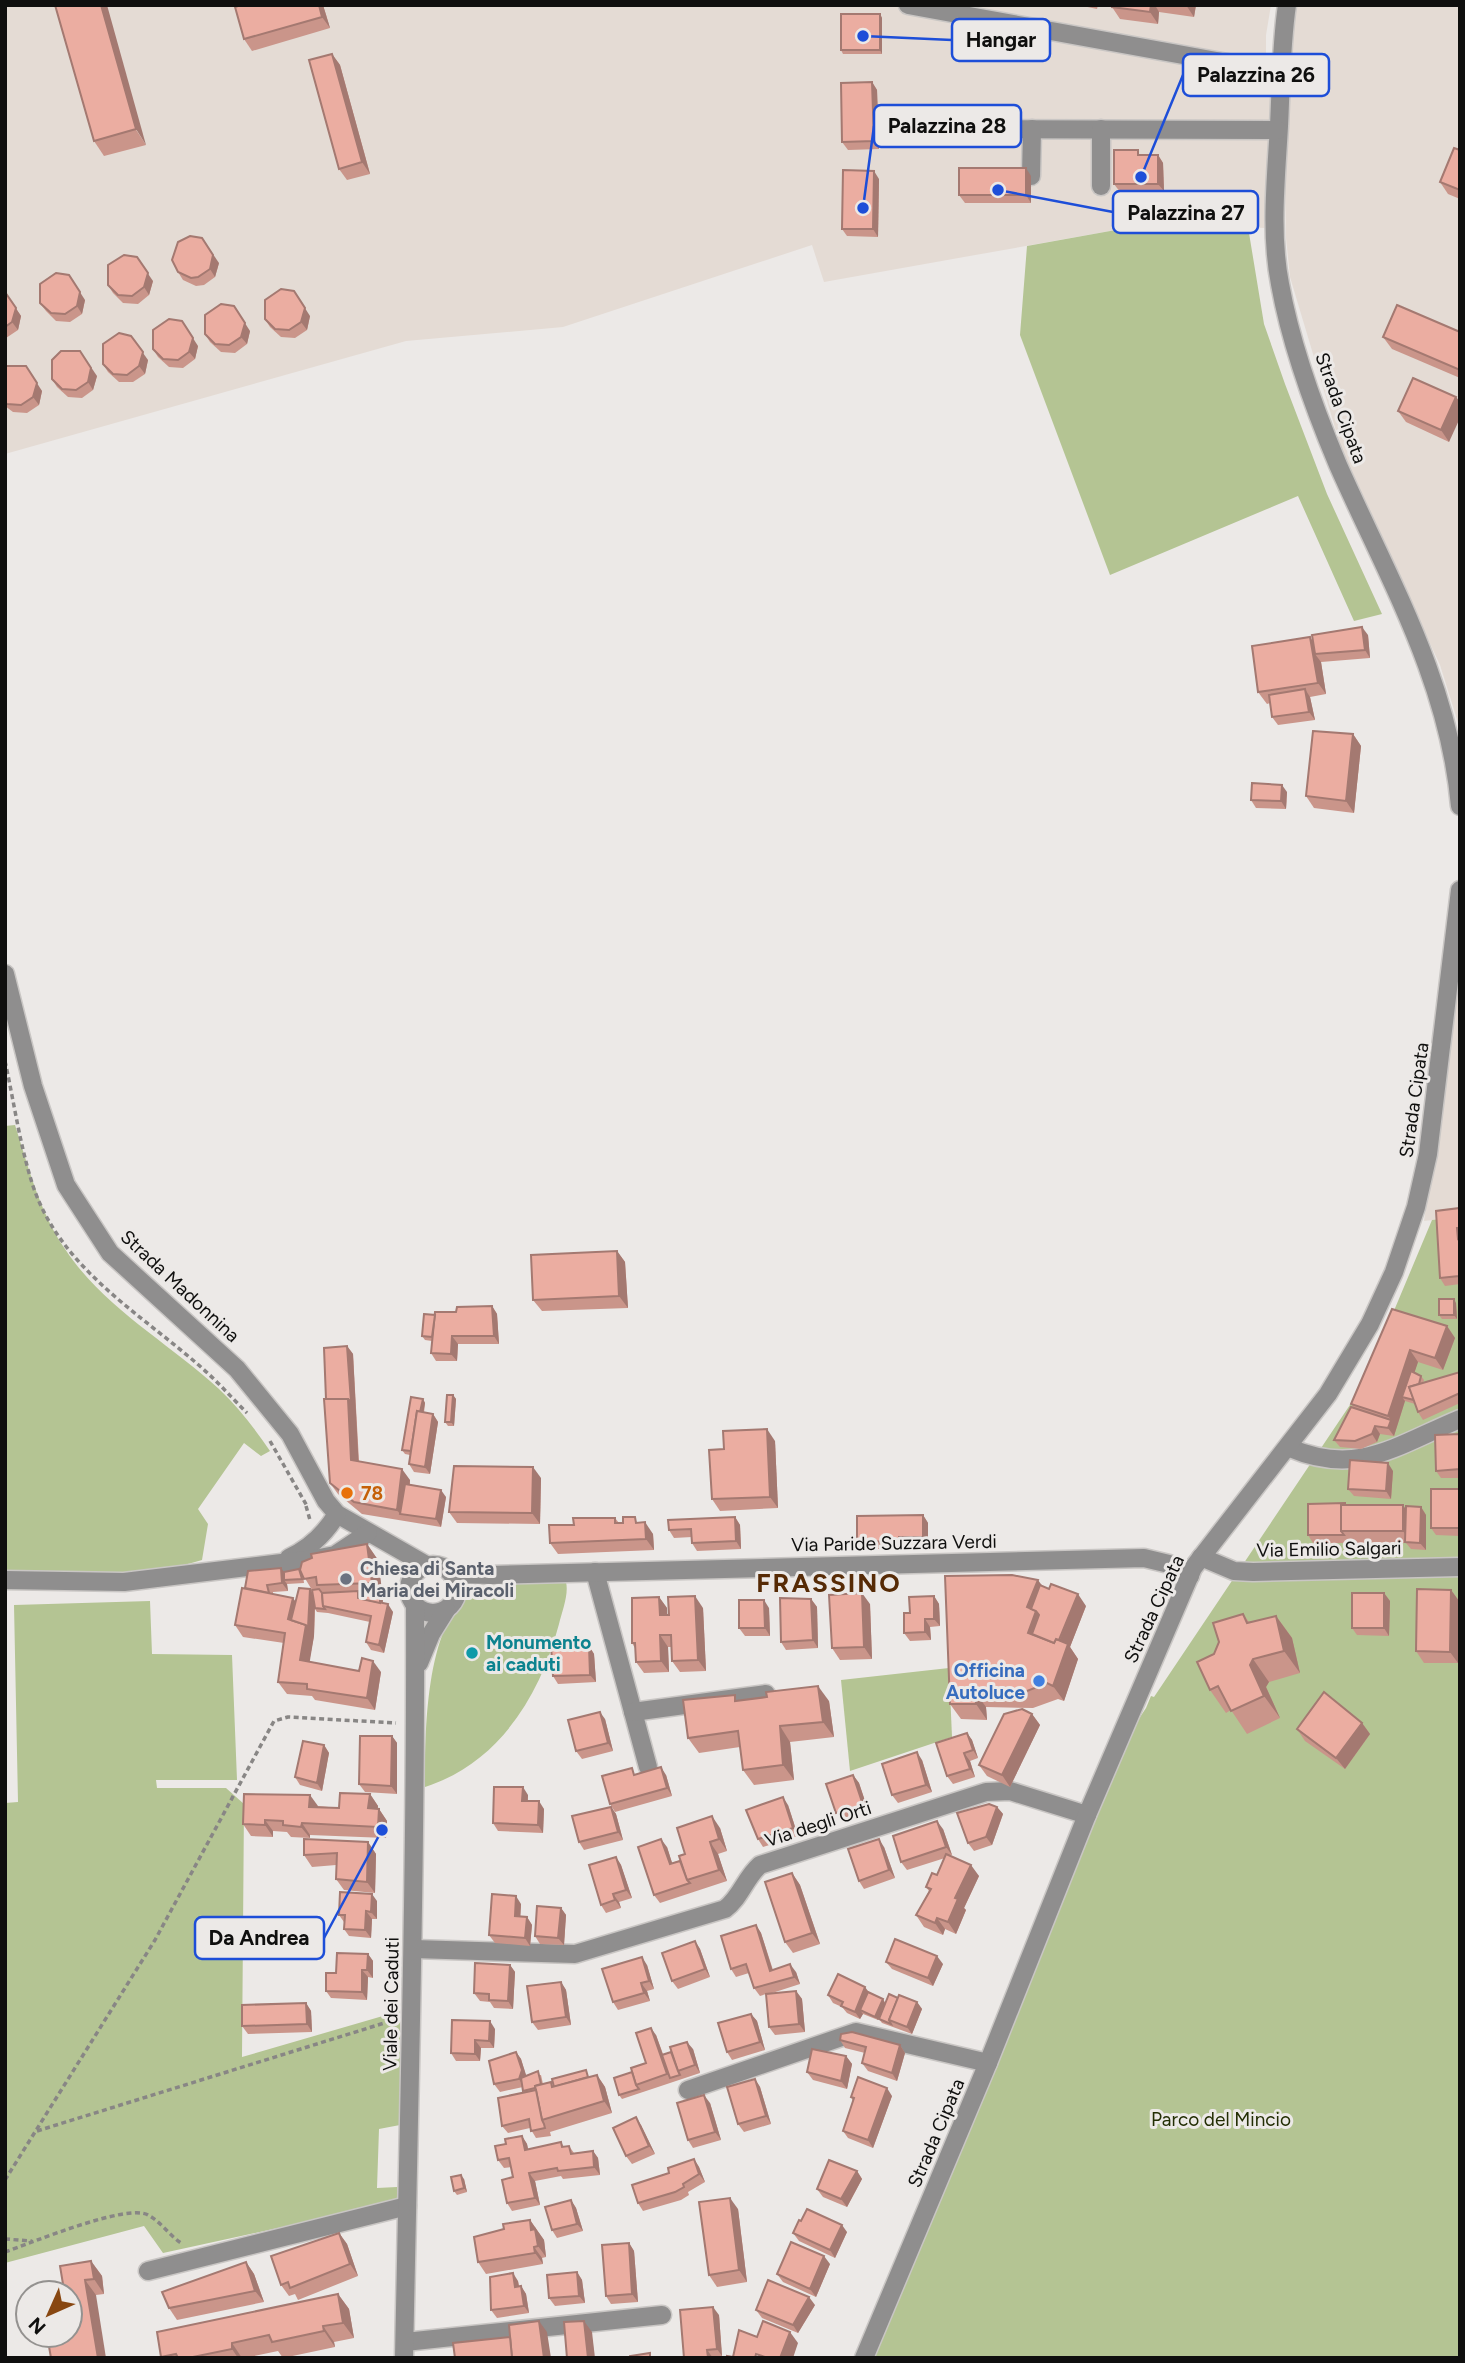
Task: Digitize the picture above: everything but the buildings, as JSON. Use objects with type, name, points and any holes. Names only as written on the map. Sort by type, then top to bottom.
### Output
[{"type":"street","points":[[908,5],[1282,73]]},
{"type":"street","name":"Strada Cipata","points":[[1287,5],[1278,130],[1275,240],[1280,284],[1292,335],[1337,462],[1437,687],[1453,750],[1460,806]]},
{"type":"street","points":[[927,129],[1278,130]]},
{"type":"street","points":[[1031,176],[1032,129]]},
{"type":"street","points":[[1101,129],[1101,186]]},
{"type":"street","name":"Strada Cipata","points":[[864,2358],[988,2063],[1087,1815],[1189,1576],[1201,1557],[1290,1448],[1328,1394],[1370,1324],[1394,1272],[1416,1208],[1434,1117],[1460,890]]},
{"type":"street","name":"Strada Madonnina","points":[[5,974],[33,1086],[66,1185],[110,1253],[237,1369],[290,1434],[326,1501],[337,1514]]},
{"type":"street","points":[[1290,1448],[1327,1460],[1355,1461],[1460,1419]]},
{"type":"street","points":[[282,1561],[306,1550],[328,1530],[337,1514],[368,1533],[413,1554],[428,1566]]},
{"type":"street","points":[[5,1580],[124,1582],[335,1555],[368,1533]]},
{"type":"street","points":[[391,1545],[411,1581]]},
{"type":"street","name":"Via Emilio Salgari","points":[[1201,1557],[1234,1571],[1253,1572],[1460,1567]]},
{"type":"street","name":"Via Paride Suzzara Verdi","points":[[452,1574],[492,1576],[1144,1558],[1169,1564],[1189,1576]]},
{"type":"street","points":[[428,1566],[444,1567],[452,1574],[457,1583],[457,1595],[446,1610],[428,1613],[415,1605],[409,1592],[417,1571],[428,1566]]},
{"type":"street","points":[[595,1572],[648,1767]]},
{"type":"street","name":"Via Paride Suzzara Verdi","points":[[457,1595],[492,1576]]},
{"type":"street","name":"Viale dei Caduti","points":[[415,1605],[417,1667],[414,1949],[405,2350],[662,2315]]},
{"type":"street","name":"Viale dei Caduti","points":[[417,1667],[431,1634],[446,1610]]},
{"type":"street","points":[[633,1712],[766,1694]]},
{"type":"street","name":"Via degli Orti","points":[[414,1949],[584,1952],[725,1909],[739,1896],[747,1879],[760,1865],[986,1792],[1010,1791],[1087,1815]]},
{"type":"street","points":[[688,2090],[856,2032],[988,2063]]},
{"type":"street","points":[[148,2271],[407,2206]]},
{"type":"path","points":[[5,2180],[155,1940],[274,1721],[288,1717],[416,1724]]},
{"type":"path","points":[[36,2131],[412,2012]]},
{"type":"path","points":[[5,2252],[114,2214],[137,2212],[146,2214],[185,2245]]},
{"type":"path","points":[[5,2239],[37,2241]]},
{"type":"shaded area","points":[[5,5],[1271,5],[1266,35],[1266,69],[1282,73],[1265,228],[1149,224],[824,282],[812,245],[563,327],[406,341],[5,454]]},
{"type":"shaded area","points":[[1288,5],[1460,5],[1460,729],[1440,665],[1345,461],[1290,277],[1286,238],[1282,39]]},
{"type":"shaded area","points":[[1460,975],[1460,1217],[1424,1221]]},
{"type":"green space","points":[[1149,224],[1248,227],[1264,324],[1327,494],[1382,614],[1354,621],[1298,496],[1110,575],[1020,335],[1027,246]]},
{"type":"green space","points":[[15,1125],[48,1220],[80,1270],[117,1307],[219,1389],[270,1451],[261,1456],[244,1443],[198,1509],[208,1524],[202,1560],[129,1572],[5,1571],[5,1126]]},
{"type":"green space","name":"Parco del Mincio","points":[[1460,1217],[1460,2358],[862,2358],[1109,1764],[1151,1696],[1154,1697],[1362,1387],[1432,1220]]},
{"type":"green space","points":[[566,1582],[565,1603],[551,1651],[528,1701],[513,1724],[474,1762],[425,1787],[427,1711],[431,1680],[446,1626],[459,1605],[476,1592],[497,1585]]},
{"type":"green space","points":[[150,1601],[152,1654],[232,1655],[237,1780],[156,1780],[157,1788],[226,1788],[244,1804],[242,2057],[400,2011],[400,2125],[379,2129],[377,2188],[397,2187],[397,2202],[163,2253],[144,2226],[5,2263],[5,1803],[18,1802],[14,1605]]},
{"type":"green space","points":[[949,1668],[952,1737],[850,1771],[841,1680]]},
{"type":"place","name":"Hangar","points":[[863,36]]},
{"type":"place","name":"Palazzina 26","points":[[1141,177]]},
{"type":"place","name":"Palazzina 27","points":[[998,190]]},
{"type":"place","name":"Palazzina 28","points":[[863,208]]},
{"type":"place","name":"78","points":[[347,1493]]},
{"type":"place","name":"Chiesa di Santa Maria dei Miracoli","points":[[346,1579]]},
{"type":"place","name":"Monumento ai caduti","points":[[472,1653]]},
{"type":"place","name":"Officina Autoluce","points":[[1039,1681]]},
{"type":"place","name":"Da Andrea","points":[[382,1830]]},
{"type":"district","name":"FRASSINO","points":[[829,1583]]}]
